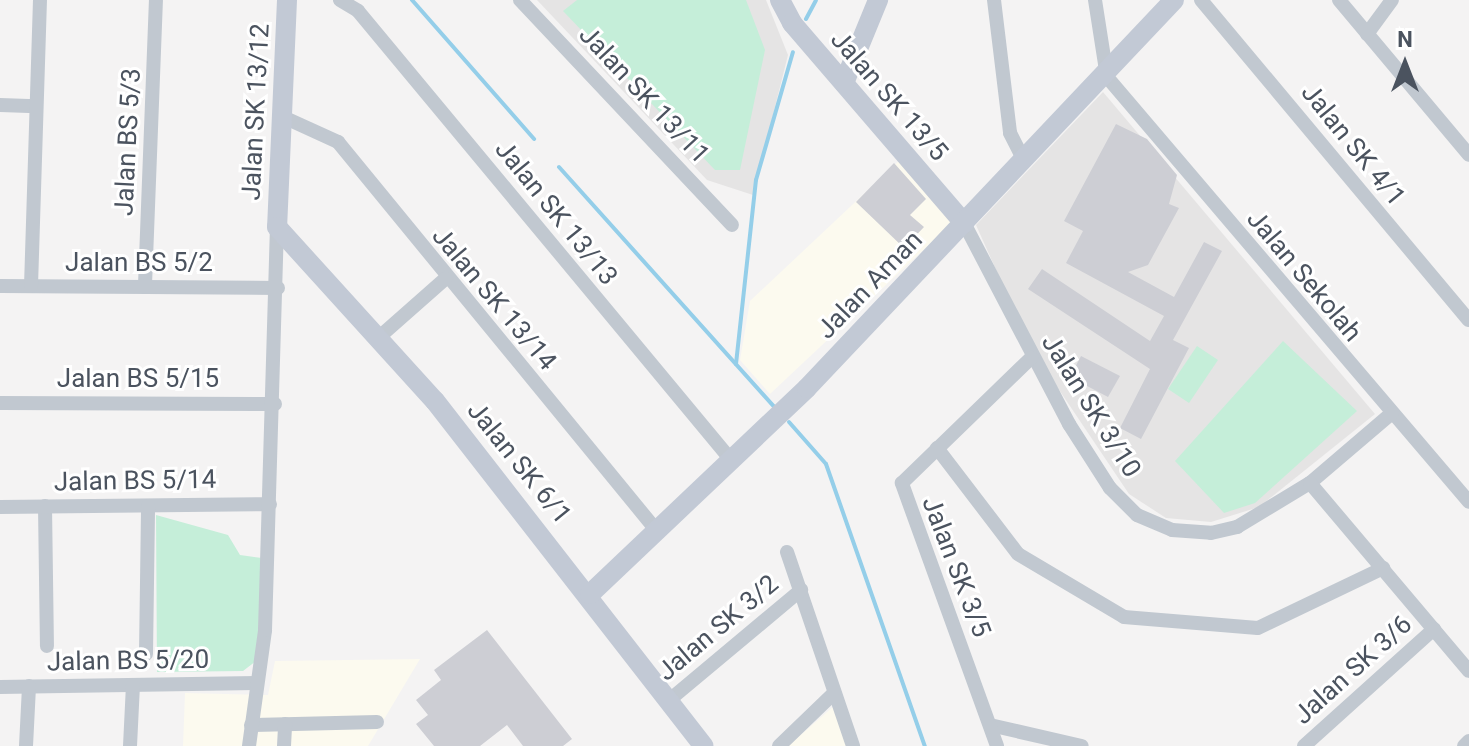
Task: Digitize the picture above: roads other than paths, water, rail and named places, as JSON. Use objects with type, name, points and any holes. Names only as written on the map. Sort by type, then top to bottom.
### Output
[{"type":"street","points":[[31,286],[40,0]]},
{"type":"street","name":"Jalan BS 5/3","points":[[145,285],[156,0]]},
{"type":"street","name":"Jalan SK 13/12","points":[[277,227],[287,0]]},
{"type":"street","name":"Jalan SK 13/13","points":[[340,0],[358,11],[732,461]]},
{"type":"street","name":"Jalan SK 13/11","points":[[520,0],[732,225]]},
{"type":"street","name":"Jalan SK 13/5","points":[[780,0],[844,83],[964,223]]},
{"type":"street","points":[[844,83],[878,0]]},
{"type":"street","points":[[994,0],[1010,133],[1024,160]]},
{"type":"street","points":[[1095,0],[1107,77]]},
{"type":"street","name":"Jalan Aman","points":[[590,594],[732,461],[1107,77],[1174,0]]},
{"type":"street","name":"Jalan SK 4/1","points":[[1201,0],[1469,320]]},
{"type":"street","points":[[1339,0],[1469,155]]},
{"type":"street","points":[[1367,34],[1392,0]]},
{"type":"street","name":"Jalan Sekolah","points":[[1107,77],[1469,502]]},
{"type":"street","points":[[0,105],[36,106]]},
{"type":"street","name":"Jalan SK 13/14","points":[[281,116],[338,142],[445,279],[657,531]]},
{"type":"street","name":"Jalan SK 3/10","points":[[964,223],[1031,358],[1110,488],[1137,515],[1172,530],[1211,533],[1263,517],[1310,483],[1392,413]]},
{"type":"street","points":[[249,746],[256,683],[263,664],[275,404],[277,227]]},
{"type":"street","name":"Jalan SK 6/1","points":[[277,227],[435,401],[590,594],[667,702],[704,746]]},
{"type":"street","points":[[377,339],[445,279]]},
{"type":"street","name":"Jalan BS 5/2","points":[[0,286],[278,288]]},
{"type":"street","name":"Jalan SK 3/5","points":[[997,746],[902,493],[905,477],[1031,358]]},
{"type":"street","name":"Jalan BS 5/15","points":[[0,403],[275,404]]},
{"type":"street","points":[[937,448],[1018,554],[1124,617],[1258,628],[1383,568]]},
{"type":"street","points":[[1310,483],[1469,671]]},
{"type":"street","name":"Jalan BS 5/14","points":[[0,507],[270,504]]},
{"type":"street","points":[[45,506],[47,646]]},
{"type":"street","points":[[146,654],[148,506]]},
{"type":"street","name":"Jalan SK 3/2","points":[[787,552],[853,746]]},
{"type":"street","name":"Jalan SK 3/2","points":[[667,702],[801,590]]},
{"type":"street","name":"Jalan SK 3/6","points":[[1304,746],[1434,629]]},
{"type":"street","name":"Jalan BS 5/20","points":[[0,687],[256,683]]},
{"type":"street","points":[[130,746],[133,685]]},
{"type":"street","points":[[26,746],[29,686]]},
{"type":"street","points":[[779,746],[834,693]]},
{"type":"street","points":[[251,725],[377,722]]},
{"type":"street","points":[[284,746],[285,724]]},
{"type":"street","points":[[990,725],[1082,746]]},
{"type":"street","points":[[1464,746],[1469,741]]},
{"type":"waterway","points":[[412,0],[534,139]]},
{"type":"waterway","points":[[806,19],[816,0]]},
{"type":"waterway","points":[[736,364],[756,180],[793,52]]},
{"type":"waterway","points":[[559,167],[776,409]]},
{"type":"waterway","points":[[789,422],[826,464],[925,746]]}]
